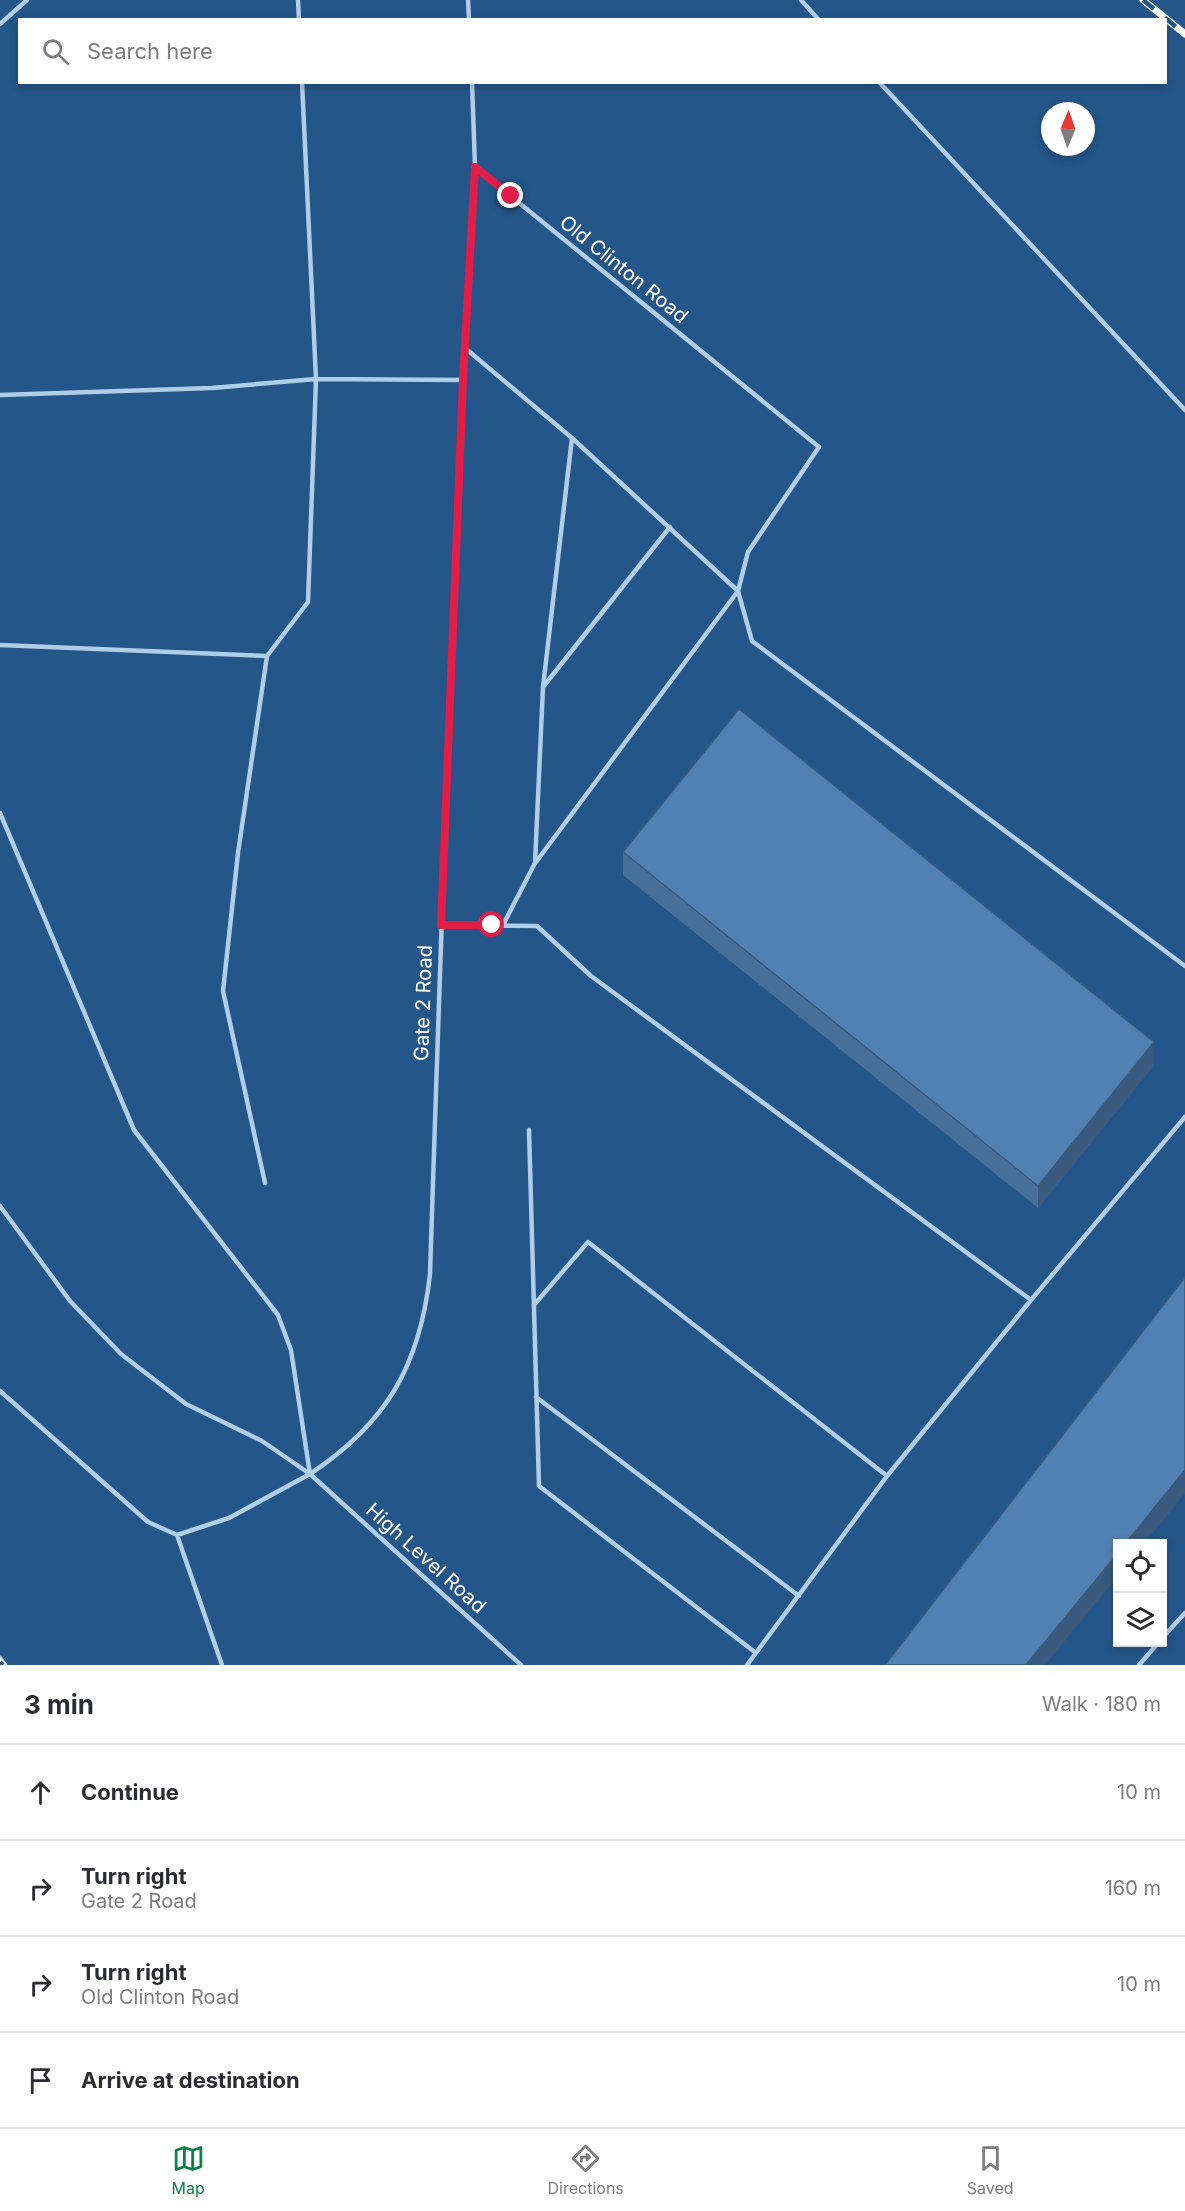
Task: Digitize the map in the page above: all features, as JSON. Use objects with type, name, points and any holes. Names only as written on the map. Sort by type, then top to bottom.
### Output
[{"type":"lane","points":[[0,24],[27,0]]},
{"type":"lane","points":[[298,0],[298,18]]},
{"type":"lane","points":[[468,0],[469,18]]},
{"type":"lane","points":[[801,0],[817,18]]},
{"type":"lane","points":[[265,1183],[223,991],[238,854],[267,656],[308,602],[316,379],[302,84]]},
{"type":"lane","points":[[472,84],[475,167]]},
{"type":"lane","points":[[881,84],[1185,410]]},
{"type":"lane","name":"Gate 2 Road","points":[[310,1474],[340,1454],[371,1425],[400,1383],[416,1347],[427,1299],[463,380],[475,167]]},
{"type":"lane","name":"Old Clinton Road","points":[[475,167],[819,447],[748,552],[738,591]]},
{"type":"lane","points":[[465,348],[572,438],[738,591],[752,641],[1185,966]]},
{"type":"lane","points":[[0,395],[212,388],[316,379],[463,380]]},
{"type":"lane","points":[[535,863],[543,687],[572,438]]},
{"type":"lane","points":[[543,687],[670,527]]},
{"type":"lane","points":[[503,925],[535,863],[738,591]]},
{"type":"lane","points":[[0,645],[267,656]]},
{"type":"lane","points":[[0,813],[134,1130],[278,1315],[291,1350],[310,1474],[229,1518],[177,1536],[148,1522],[0,1391]]},
{"type":"lane","points":[[441,925],[537,926],[591,976],[1031,1300]]},
{"type":"lane","points":[[747,1665],[887,1476],[1185,1117]]},
{"type":"lane","points":[[529,1130],[539,1486],[756,1653]]},
{"type":"lane","name":"High Level Road","points":[[0,1206],[70,1301],[121,1354],[186,1404],[262,1442],[310,1474],[521,1665]]},
{"type":"lane","points":[[534,1305],[588,1242],[887,1476]]},
{"type":"lane","points":[[536,1397],[799,1596]]},
{"type":"lane","points":[[177,1536],[222,1665]]},
{"type":"lane","points":[[1167,1632],[1185,1612]]},
{"type":"lane","points":[[1139,1665],[1155,1647]]},
{"type":"lane","points":[[0,1658],[5,1665]]},
{"type":"building","points":[[739,709],[1154,1042],[1038,1186],[623,852]]},
{"type":"building","points":[[1185,1277],[1185,1470],[1129,1539],[1113,1539],[1113,1559],[1026,1665],[885,1665]]},
{"type":"railway","points":[[1143,0],[1165,18]]},
{"type":"railway","points":[[1167,19],[1185,34]]},
{"type":"railway","points":[[0,1662],[3,1665]]},
{"type":"route","points":[[492,925],[441,925],[463,380],[475,167],[511,196]]}]
